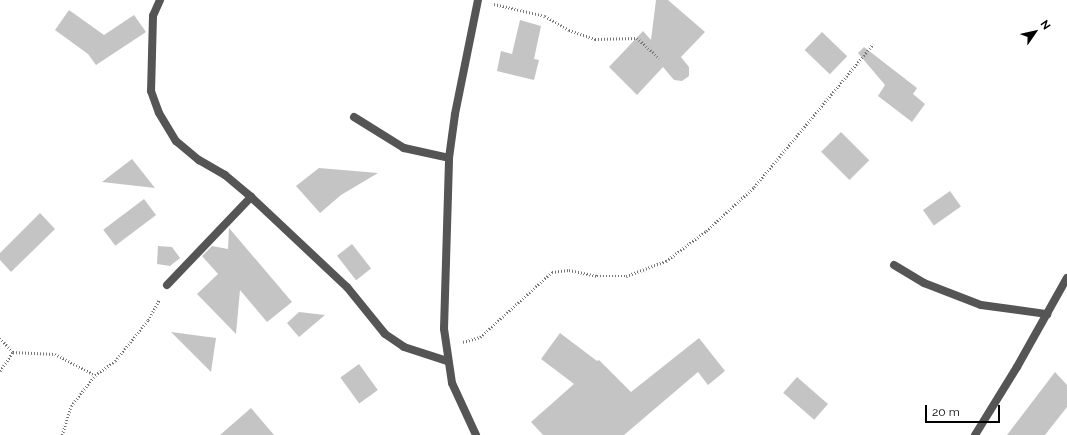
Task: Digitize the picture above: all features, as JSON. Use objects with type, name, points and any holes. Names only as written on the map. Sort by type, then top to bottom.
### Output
[{"type":"street","points":[[160,0],[152,16],[151,91],[159,113],[176,141],[200,160],[225,175],[250,197],[347,288],[385,334],[404,348],[447,361]]},
{"type":"street","points":[[476,435],[461,408],[447,361],[445,346],[449,158],[455,114],[478,0]]},
{"type":"street","points":[[354,117],[404,148],[449,158]]},
{"type":"street","points":[[167,285],[250,197]]},
{"type":"street","points":[[894,265],[924,283],[980,305],[1047,314]]},
{"type":"street","points":[[975,435],[1067,278]]},
{"type":"path","points":[[478,0],[545,16],[569,30],[595,39],[637,38],[659,58]]},
{"type":"path","points":[[445,346],[480,337],[552,272],[569,270],[597,276],[626,276],[666,261],[706,231],[754,187],[873,44]]},
{"type":"path","points":[[62,435],[71,406],[95,375],[115,361],[143,326],[167,285]]},
{"type":"path","points":[[0,338],[13,352],[55,354],[95,375]]},
{"type":"path","points":[[0,370],[13,352]]},
{"type":"building","points":[[656,0],[668,0],[705,32],[681,57],[689,67],[689,76],[682,81],[674,80],[663,67],[637,95],[609,67],[643,31],[651,40]]},
{"type":"building","points":[[69,10],[104,35],[134,15],[146,32],[96,65],[88,54],[55,30]]},
{"type":"building","points":[[520,20],[541,26],[534,59],[539,60],[534,80],[497,71],[501,51],[512,54]]},
{"type":"building","points":[[822,32],[847,56],[830,74],[805,50]]},
{"type":"building","points":[[864,47],[917,88],[913,94],[925,104],[912,122],[878,96],[885,85],[858,53]]},
{"type":"building","points":[[841,132],[869,160],[849,180],[821,152]]},
{"type":"building","points":[[132,159],[155,188],[102,182]]},
{"type":"building","points":[[319,168],[378,173],[341,195],[320,213],[296,186]]},
{"type":"building","points":[[950,191],[961,207],[934,225],[923,210]]},
{"type":"building","points":[[144,199],[156,215],[115,246],[103,230]]},
{"type":"building","points":[[40,213],[55,229],[11,272],[0,260],[0,253]]},
{"type":"building","points":[[229,228],[292,302],[267,322],[240,290],[236,334],[197,294],[218,274],[202,256],[212,246],[228,249]]},
{"type":"building","points":[[352,244],[371,268],[356,280],[337,256]]},
{"type":"building","points":[[158,246],[172,247],[180,258],[170,266],[157,264]]},
{"type":"building","points":[[299,312],[325,315],[299,337],[287,323]]},
{"type":"building","points":[[171,332],[216,338],[211,372]]},
{"type":"building","points":[[560,333],[597,361],[599,360],[631,392],[699,338],[725,371],[708,385],[698,372],[624,435],[543,435],[531,422],[574,384],[541,359]]},
{"type":"building","points":[[359,364],[378,390],[359,403],[340,378]]},
{"type":"building","points":[[1055,372],[1067,385],[1067,407],[1045,435],[1007,435]]},
{"type":"building","points":[[797,377],[828,404],[814,420],[783,393]]},
{"type":"building","points":[[251,408],[274,435],[220,435]]}]
